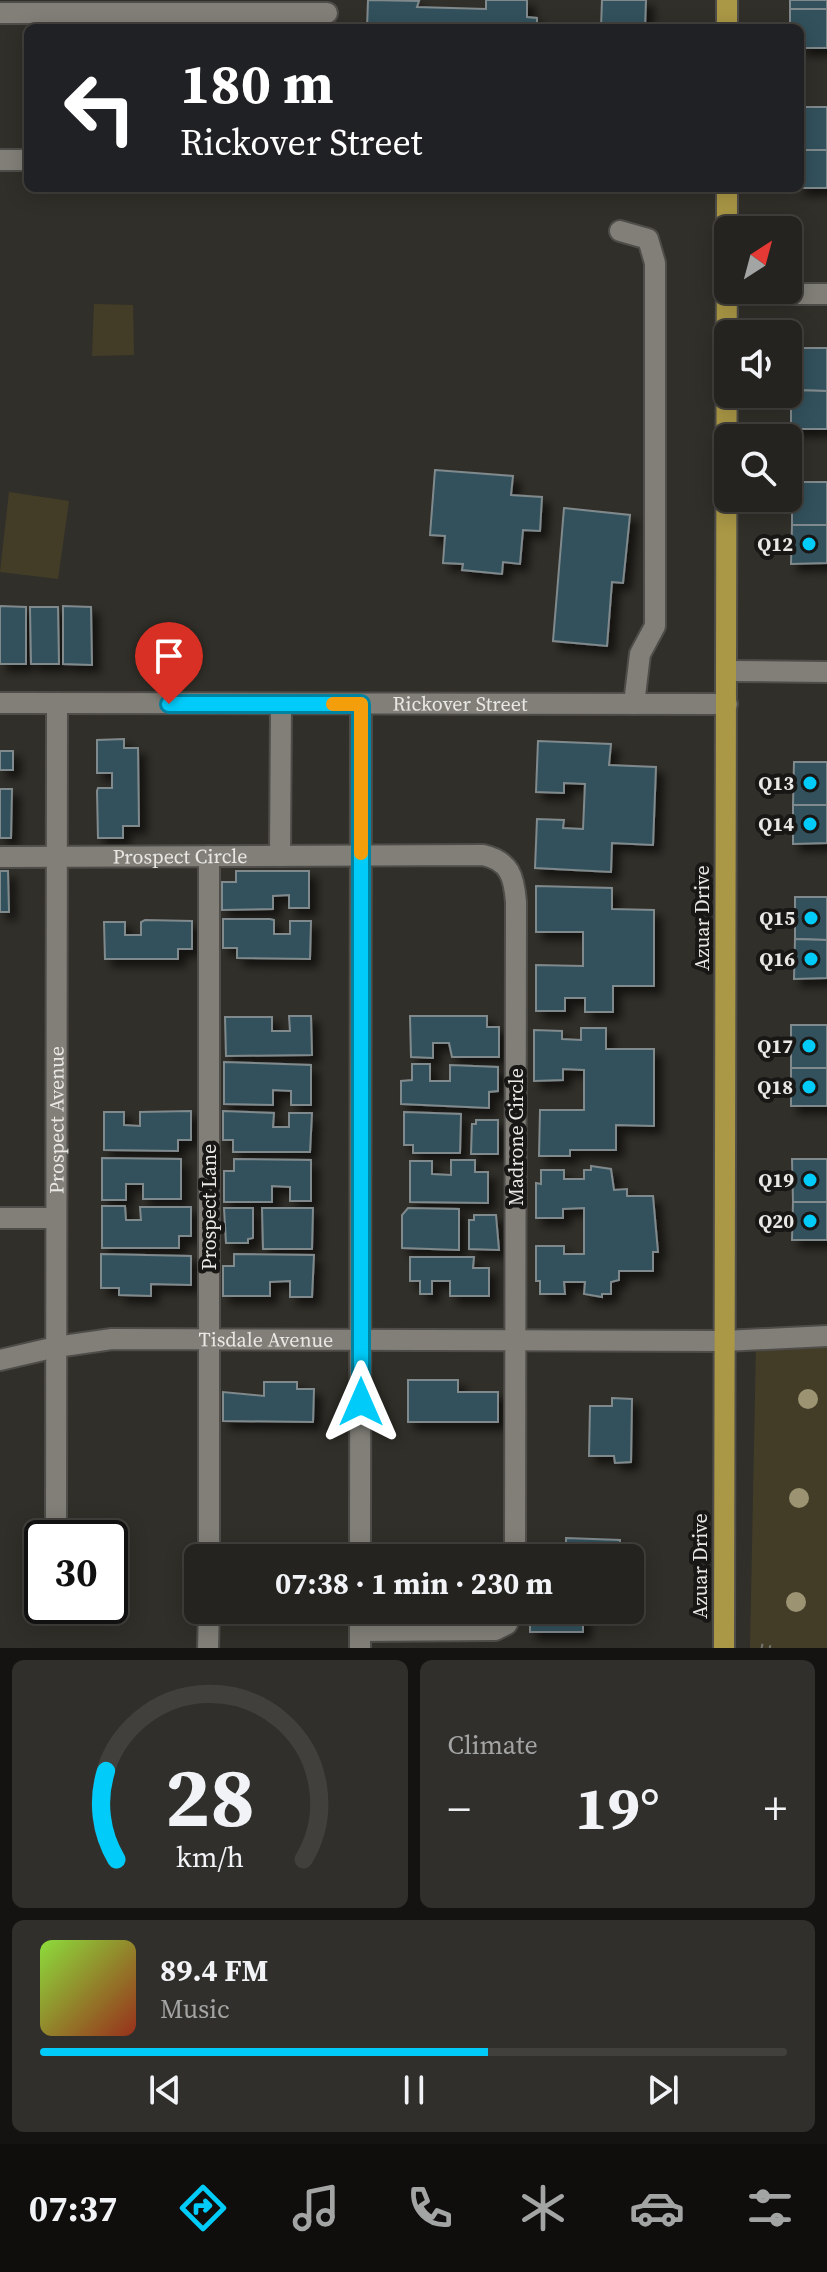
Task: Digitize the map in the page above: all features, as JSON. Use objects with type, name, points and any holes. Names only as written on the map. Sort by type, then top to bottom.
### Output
[{"type":"main road","points":[[727,0],[727,24]]},
{"type":"main road","name":"Azuar Drive","points":[[727,192],[727,216]]},
{"type":"main road","name":"Azuar Drive","points":[[724,1648],[727,304]]},
{"type":"street","points":[[0,13],[133,7],[327,14]]},
{"type":"street","points":[[0,160],[24,160]]},
{"type":"street","points":[[620,231],[648,239],[655,263],[655,626],[640,654],[634,704]]},
{"type":"street","points":[[802,294],[827,294]]},
{"type":"street","points":[[727,671],[827,672]]},
{"type":"street","name":"Rickover Street","points":[[0,703],[727,704]]},
{"type":"street","name":"Prospect Avenue","points":[[56,1520],[57,703]]},
{"type":"street","points":[[280,856],[281,704]]},
{"type":"street","points":[[360,1544],[361,704]]},
{"type":"street","name":"Prospect Circle","points":[[0,857],[361,855]]},
{"type":"street","name":"Madrone Circle","points":[[361,855],[483,855],[496,858],[507,866],[515,880],[515,1544]]},
{"type":"street","name":"Prospect Lane","points":[[209,856],[209,1544]]},
{"type":"street","points":[[0,1218],[56,1218]]},
{"type":"street","name":"Tisdale Avenue","points":[[0,1360],[56,1347],[112,1339],[725,1341],[827,1336]]},
{"type":"street","points":[[208,1648],[209,1624]]},
{"type":"street","points":[[360,1640],[495,1630],[507,1624]]},
{"type":"path","points":[[761,1646],[771,1648]]},
{"type":"shaded area","points":[[94,304],[133,305],[134,355],[92,356]]},
{"type":"shaded area","points":[[9,492],[69,501],[58,579],[0,572]]},
{"type":"shaded area","points":[[827,1343],[827,1648],[750,1648],[756,1346]]},
{"type":"building","points":[[368,0],[419,1],[417,7],[486,9],[486,0],[527,0],[527,17],[537,18],[537,24],[367,24]]},
{"type":"building","points":[[602,0],[646,0],[645,24],[601,24]]},
{"type":"building","points":[[790,0],[827,0],[827,9],[790,9]]},
{"type":"building","points":[[790,9],[827,9],[827,48],[804,48],[804,24],[790,24]]},
{"type":"building","points":[[804,107],[827,107],[827,150],[804,150]]},
{"type":"building","points":[[804,150],[827,150],[827,188],[804,188]]},
{"type":"building","points":[[802,348],[827,348],[827,391],[802,390]]},
{"type":"building","points":[[802,390],[827,391],[827,429],[802,429],[802,424],[791,424],[791,408],[802,408]]},
{"type":"building","points":[[435,470],[513,476],[511,495],[542,497],[540,531],[523,530],[520,564],[503,562],[502,574],[462,570],[463,564],[443,563],[445,536],[430,535]]},
{"type":"building","points":[[802,482],[827,482],[827,525],[792,525],[792,512],[802,512]]},
{"type":"building","points":[[564,508],[630,515],[623,583],[612,582],[607,646],[553,641]]},
{"type":"building","name":"Q12","points":[[792,525],[827,525],[827,563],[791,564]]},
{"type":"building","points":[[0,606],[26,607],[26,664],[0,664]]},
{"type":"building","points":[[63,606],[91,607],[92,665],[63,664]]},
{"type":"building","points":[[30,607],[58,607],[59,664],[31,664]]},
{"type":"building","points":[[124,739],[124,748],[138,748],[139,826],[123,826],[123,838],[98,838],[97,791],[98,788],[112,788],[112,773],[97,773],[97,740]]},
{"type":"building","points":[[538,741],[611,744],[609,765],[656,767],[653,845],[612,843],[611,872],[535,868],[537,819],[564,820],[563,828],[583,829],[585,784],[564,783],[564,793],[536,792]]},
{"type":"building","points":[[0,751],[13,751],[13,770],[0,770]]},
{"type":"building","name":"Q13","points":[[794,762],[827,762],[827,805],[793,805]]},
{"type":"building","points":[[0,789],[12,789],[11,838],[0,838]]},
{"type":"building","name":"Q14","points":[[793,805],[827,805],[827,843],[793,844]]},
{"type":"building","points":[[0,871],[8,871],[9,912],[0,912]]},
{"type":"building","points":[[236,871],[309,871],[309,908],[289,908],[289,895],[273,896],[273,909],[222,910],[222,882],[236,882]]},
{"type":"building","points":[[536,886],[612,888],[612,909],[654,910],[654,986],[613,986],[613,1012],[585,1012],[585,998],[565,998],[565,1011],[536,1011],[536,965],[583,966],[583,932],[536,932]]},
{"type":"building","name":"Q15","points":[[795,897],[827,897],[827,940],[795,939]]},
{"type":"building","points":[[223,919],[274,920],[274,934],[290,934],[290,921],[311,921],[310,959],[237,958],[237,948],[223,948]]},
{"type":"building","points":[[192,921],[192,949],[178,949],[178,959],[105,959],[104,922],[125,922],[125,935],[141,935],[141,922]]},
{"type":"building","name":"Q16","points":[[795,939],[827,940],[827,978],[794,979]]},
{"type":"building","points":[[289,1016],[311,1016],[312,1055],[226,1056],[225,1017],[272,1017],[272,1031],[290,1031]]},
{"type":"building","points":[[410,1016],[487,1016],[487,1027],[499,1027],[499,1057],[452,1057],[449,1043],[433,1043],[433,1058],[411,1057]]},
{"type":"building","name":"Q17","points":[[791,1025],[827,1025],[827,1068],[791,1068]]},
{"type":"building","points":[[581,1028],[606,1028],[606,1049],[654,1049],[654,1126],[616,1125],[616,1150],[570,1150],[570,1156],[539,1156],[540,1110],[584,1110],[584,1070],[563,1069],[563,1080],[534,1081],[534,1030],[562,1031],[562,1039],[581,1040]]},
{"type":"building","points":[[224,1062],[311,1065],[311,1105],[291,1105],[291,1091],[273,1090],[273,1105],[224,1104]]},
{"type":"building","points":[[412,1064],[430,1064],[430,1081],[450,1081],[450,1065],[498,1067],[498,1091],[489,1092],[489,1108],[401,1104],[401,1081],[412,1080]]},
{"type":"building","name":"Q18","points":[[791,1068],[827,1068],[827,1106],[791,1106]]},
{"type":"building","points":[[191,1111],[191,1140],[178,1140],[178,1151],[104,1150],[104,1112],[124,1112],[124,1125],[140,1126],[140,1112]]},
{"type":"building","points":[[223,1111],[274,1113],[273,1127],[289,1127],[289,1113],[312,1113],[310,1152],[233,1152],[233,1140],[223,1140]]},
{"type":"building","points":[[404,1112],[461,1114],[460,1153],[413,1153],[413,1145],[404,1145]]},
{"type":"building","points":[[476,1120],[498,1120],[498,1154],[471,1154],[472,1124],[476,1124]]},
{"type":"building","points":[[102,1158],[181,1159],[181,1199],[143,1199],[143,1184],[126,1184],[126,1200],[102,1200]]},
{"type":"building","points":[[234,1159],[311,1160],[311,1201],[290,1201],[290,1187],[272,1186],[272,1202],[224,1202],[224,1171],[234,1171]]},
{"type":"building","name":"Q19","points":[[792,1159],[827,1159],[827,1202],[793,1202]]},
{"type":"building","points":[[451,1160],[475,1160],[475,1172],[488,1172],[488,1203],[410,1202],[410,1161],[432,1161],[432,1174],[451,1175]]},
{"type":"building","points":[[591,1166],[611,1169],[614,1190],[627,1189],[627,1196],[653,1196],[658,1252],[653,1252],[653,1271],[619,1271],[619,1280],[611,1282],[611,1294],[602,1294],[602,1297],[584,1294],[585,1282],[564,1282],[565,1294],[540,1294],[540,1281],[536,1281],[536,1246],[564,1246],[564,1254],[584,1254],[584,1208],[563,1209],[563,1218],[536,1218],[536,1183],[541,1184],[541,1170],[564,1170],[564,1179],[584,1179],[584,1170],[591,1170]]},
{"type":"building","name":"Q20","points":[[793,1202],[827,1202],[827,1240],[792,1240]]},
{"type":"building","points":[[102,1206],[125,1206],[126,1220],[141,1220],[140,1207],[191,1207],[191,1236],[179,1236],[179,1248],[102,1248]]},
{"type":"building","points":[[224,1208],[253,1208],[253,1238],[248,1239],[248,1243],[226,1243]]},
{"type":"building","points":[[262,1208],[313,1208],[312,1249],[263,1249]]},
{"type":"building","points":[[408,1208],[459,1209],[459,1250],[402,1248],[402,1215]]},
{"type":"building","points":[[474,1215],[496,1215],[499,1250],[469,1249],[469,1220],[474,1220]]},
{"type":"building","points":[[101,1254],[191,1256],[191,1285],[151,1284],[151,1296],[119,1295],[119,1288],[101,1288]]},
{"type":"building","points":[[234,1254],[314,1255],[312,1297],[290,1297],[290,1281],[270,1282],[270,1296],[223,1296],[223,1266],[234,1266]]},
{"type":"building","points":[[410,1257],[474,1257],[473,1268],[489,1268],[489,1296],[450,1296],[450,1281],[432,1281],[432,1294],[420,1294],[420,1281],[410,1281]]},
{"type":"building","points":[[408,1380],[458,1380],[458,1392],[498,1392],[498,1422],[408,1422]]},
{"type":"building","points":[[264,1382],[297,1382],[297,1389],[314,1389],[313,1422],[223,1421],[223,1392],[264,1396]]},
{"type":"building","points":[[612,1398],[632,1399],[631,1462],[615,1463],[614,1456],[589,1456],[590,1406],[612,1406]]},
{"type":"building","points":[[566,1538],[620,1540],[620,1544],[566,1544]]},
{"type":"building","points":[[530,1624],[583,1624],[583,1632],[530,1632]]},
{"type":"slow traffic","points":[[333,704],[361,704],[361,853]]},
{"type":"place","name":"Q12","points":[[809,544]]},
{"type":"place","name":"Q13","points":[[810,783]]},
{"type":"place","name":"Q14","points":[[810,824]]},
{"type":"place","name":"Q15","points":[[811,918]]},
{"type":"place","name":"Q16","points":[[811,959]]},
{"type":"place","name":"Q17","points":[[809,1046]]},
{"type":"place","name":"Q18","points":[[809,1087]]},
{"type":"place","name":"Q19","points":[[810,1180]]},
{"type":"place","name":"Q20","points":[[810,1221]]},
{"type":"route","points":[[169,704],[361,704],[361,1402]]}]
